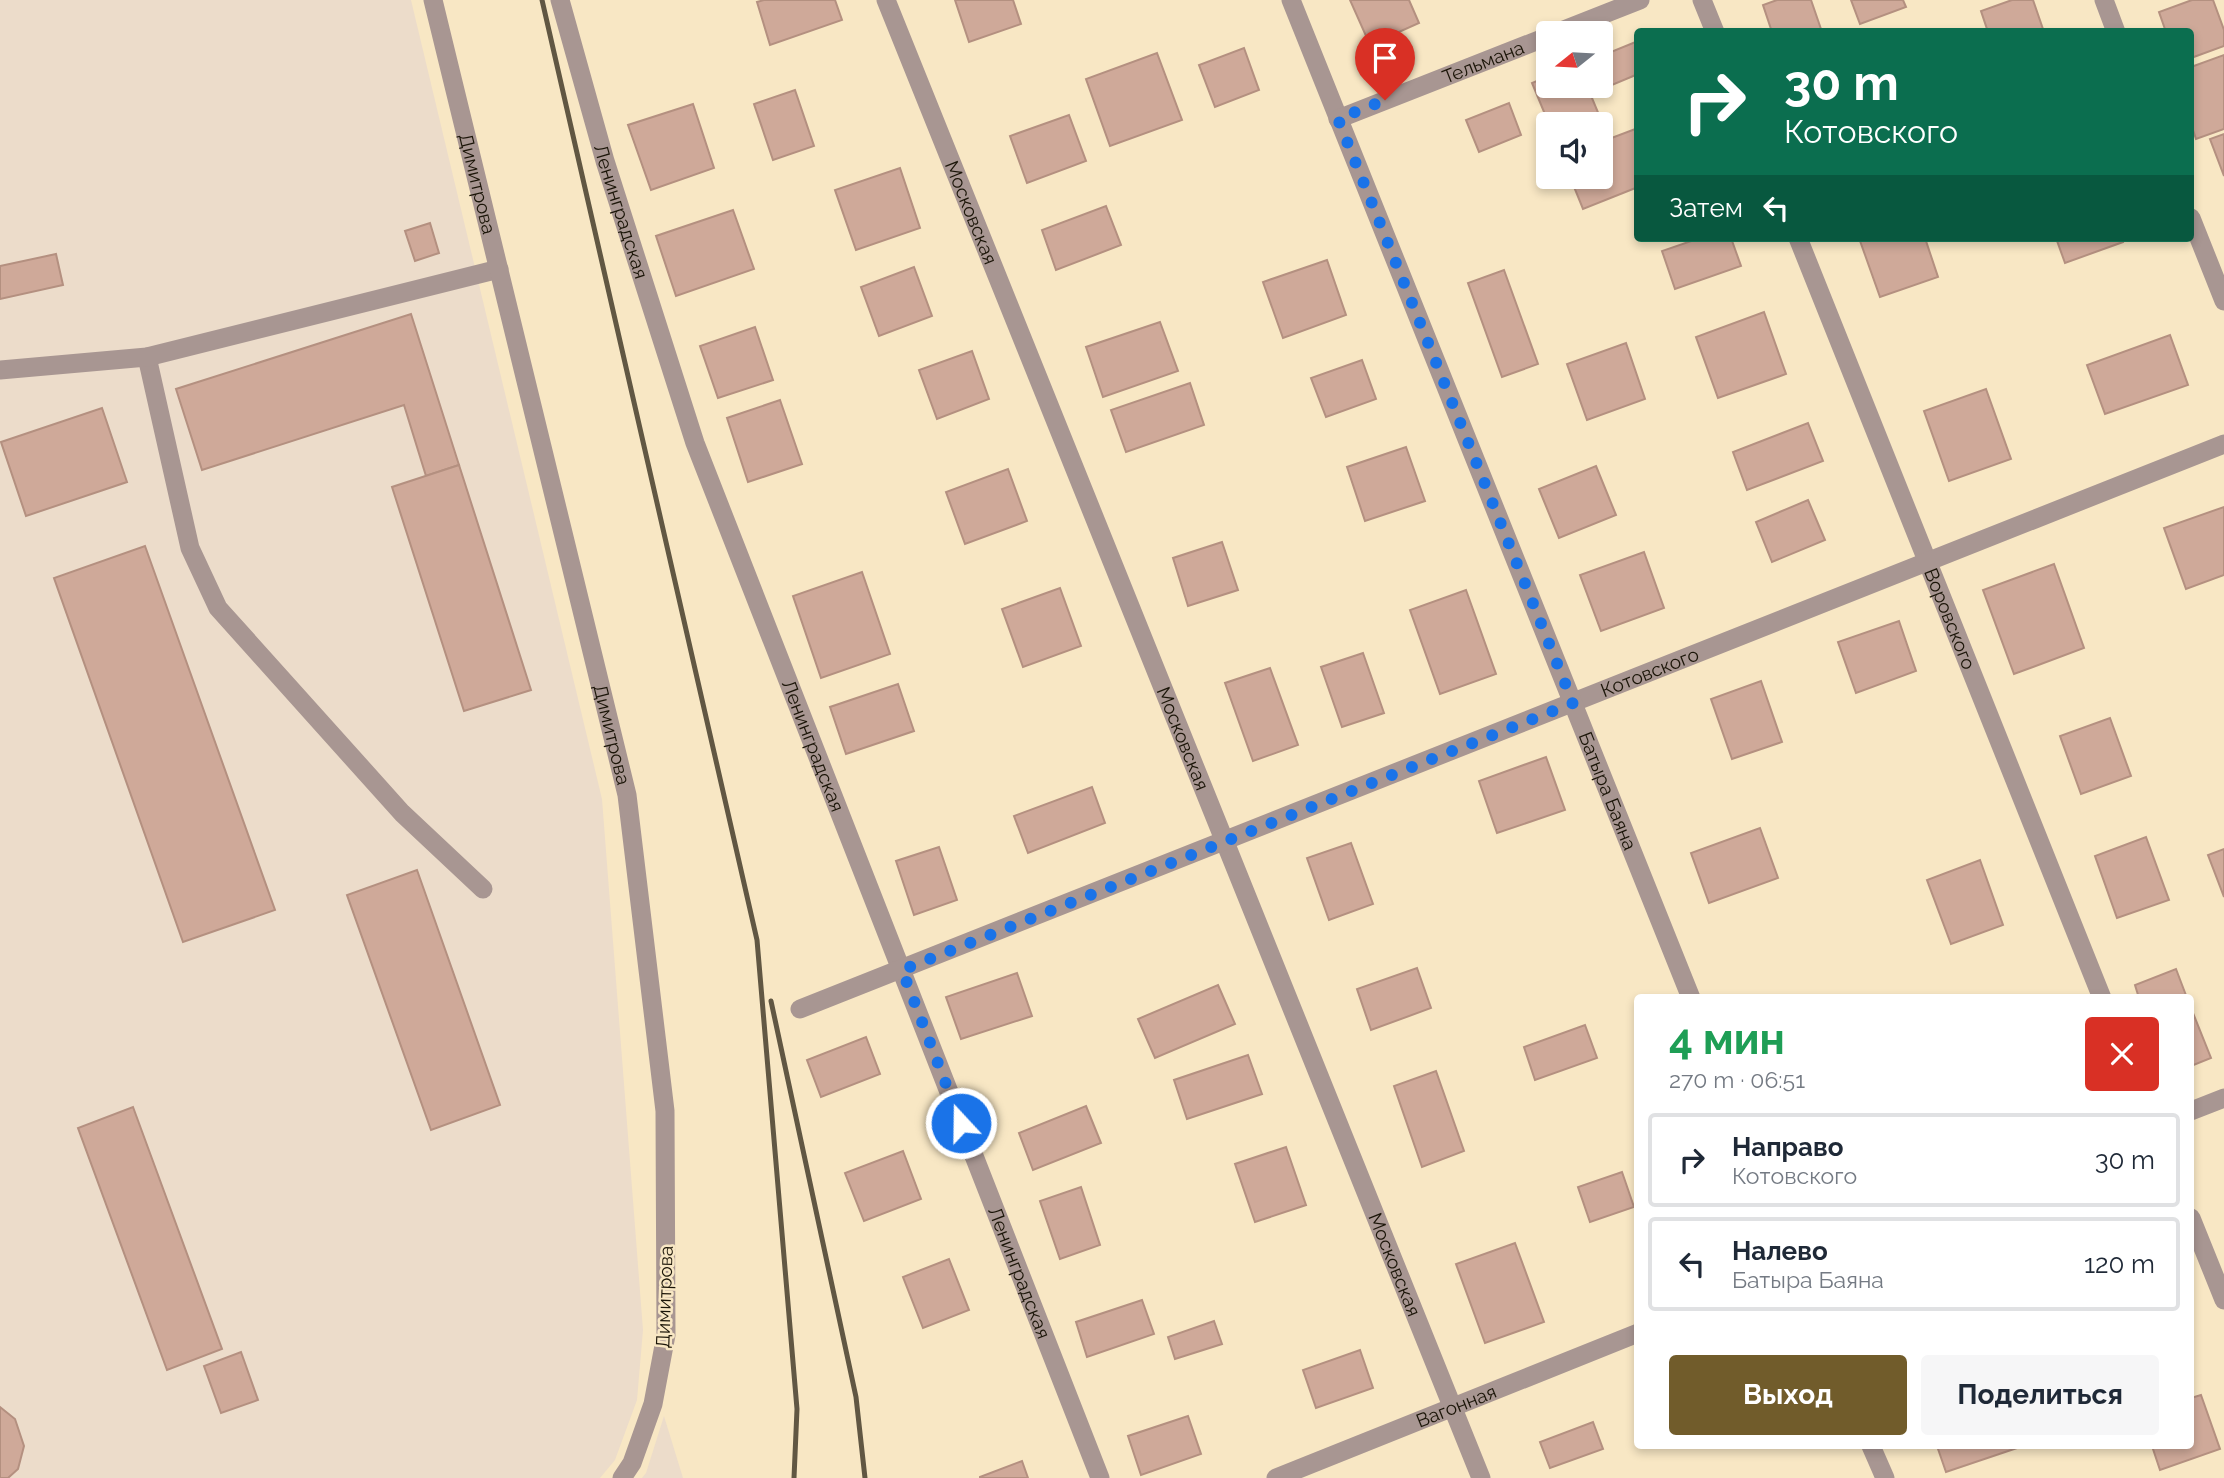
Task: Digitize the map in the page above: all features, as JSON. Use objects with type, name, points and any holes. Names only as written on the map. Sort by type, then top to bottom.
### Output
[{"type":"street","name":"Димитрова","points":[[433,0],[627,795],[665,1111],[666,1335],[653,1404],[632,1463],[622,1478]]},
{"type":"street","name":"Ленинградская","points":[[560,0],[606,161],[695,443],[1100,1478]]},
{"type":"street","name":"Московская","points":[[886,0],[1481,1478]]},
{"type":"street","name":"Батыра Баяна","points":[[1291,0],[1689,994]]},
{"type":"street","points":[[1587,21],[1640,0]]},
{"type":"street","points":[[1702,0],[1713,28]]},
{"type":"street","points":[[2104,0],[2114,28]]},
{"type":"street","name":"Тельмана","points":[[1338,119],[1536,41]]},
{"type":"street","points":[[2194,226],[2224,301]]},
{"type":"street","name":"Воровского","points":[[1800,242],[2100,994]]},
{"type":"street","points":[[0,370],[147,357],[499,269]]},
{"type":"street","points":[[147,357],[190,548],[218,608],[402,813],[483,889]]},
{"type":"street","name":"Котовского","points":[[800,1009],[2224,444]]},
{"type":"street","points":[[2194,1110],[2224,1098]]},
{"type":"street","points":[[2194,1225],[2224,1300]]},
{"type":"street","name":"Вагонная","points":[[1276,1478],[1634,1335]]},
{"type":"street","points":[[1872,1449],[1885,1478]]},
{"type":"shaded area","points":[[0,0],[411,0],[602,799],[643,1330],[637,1400],[615,1460],[600,1478],[0,1478]]},
{"type":"shaded area","points":[[664,1416],[683,1478],[642,1478],[646,1473]]},
{"type":"building","points":[[835,0],[842,20],[770,45],[757,2]]},
{"type":"building","points":[[955,0],[1013,0],[1021,24],[969,42]]},
{"type":"building","points":[[1350,0],[1409,0],[1419,23],[1370,45]]},
{"type":"building","points":[[1777,0],[1811,0],[1821,28],[1771,28],[1763,5]]},
{"type":"building","points":[[1851,0],[1903,0],[1906,7],[1860,24]]},
{"type":"building","points":[[2012,0],[2033,0],[2043,28],[1987,28],[1981,11]]},
{"type":"building","points":[[2192,0],[2213,0],[2224,30],[2224,46],[2194,57],[2194,28],[2165,28],[2159,12]]},
{"type":"building","points":[[1634,43],[1634,76],[1614,84],[1614,51]]},
{"type":"building","points":[[1244,48],[1259,90],[1215,107],[1199,65]]},
{"type":"building","points":[[1157,53],[1182,120],[1110,146],[1086,79]]},
{"type":"building","points":[[2224,55],[2224,129],[2196,139],[2194,133],[2194,66]]},
{"type":"building","points":[[795,90],[814,146],[773,160],[754,104]]},
{"type":"building","points":[[1538,98],[1592,98],[1598,112],[1544,112]]},
{"type":"building","points":[[1509,103],[1521,135],[1479,152],[1466,120]]},
{"type":"building","points":[[693,104],[714,168],[651,190],[628,125]]},
{"type":"building","points":[[1069,115],[1086,161],[1027,183],[1010,136]]},
{"type":"building","points":[[1634,130],[1634,189],[1583,209],[1575,189],[1613,189],[1613,137]]},
{"type":"building","points":[[2224,134],[2224,176],[2210,139]]},
{"type":"building","points":[[900,168],[920,228],[856,250],[835,190]]},
{"type":"building","points":[[1106,206],[1121,245],[1056,270],[1042,230]]},
{"type":"building","points":[[733,210],[754,269],[676,296],[656,236]]},
{"type":"building","points":[[430,223],[439,253],[415,261],[405,231]]},
{"type":"building","points":[[1688,242],[1732,242],[1741,266],[1675,289],[1662,251]]},
{"type":"building","points":[[1860,242],[1926,242],[1938,277],[1880,297]]},
{"type":"building","points":[[2057,242],[2123,242],[2065,263]]},
{"type":"building","points":[[56,254],[63,285],[0,299],[0,266]]},
{"type":"building","points":[[1327,260],[1346,315],[1283,338],[1263,282]]},
{"type":"building","points":[[914,267],[932,316],[879,336],[861,287]]},
{"type":"building","points":[[1504,270],[1538,364],[1502,377],[1468,283]]},
{"type":"building","points":[[1764,312],[1786,374],[1718,398],[1696,337]]},
{"type":"building","points":[[411,314],[459,465],[426,476],[404,405],[202,470],[176,389]]},
{"type":"building","points":[[1160,322],[1178,371],[1103,397],[1086,347]]},
{"type":"building","points":[[755,327],[773,380],[718,398],[700,346]]},
{"type":"building","points":[[2170,335],[2188,385],[2105,414],[2087,365]]},
{"type":"building","points":[[1626,343],[1645,399],[1587,420],[1567,364]]},
{"type":"building","points":[[972,351],[989,399],[937,419],[919,370]]},
{"type":"building","points":[[1362,360],[1376,399],[1326,417],[1311,378]]},
{"type":"building","points":[[1190,383],[1204,425],[1126,452],[1111,410]]},
{"type":"building","points":[[1986,389],[2011,459],[1949,481],[1924,411]]},
{"type":"building","points":[[780,400],[802,464],[748,482],[727,418]]},
{"type":"building","points":[[102,408],[127,482],[26,516],[1,442]]},
{"type":"building","points":[[1808,423],[1823,461],[1747,490],[1733,452]]},
{"type":"building","points":[[1406,447],[1425,501],[1365,521],[1347,467]]},
{"type":"building","points":[[459,465],[531,690],[464,711],[392,487]]},
{"type":"building","points":[[1596,466],[1616,515],[1559,538],[1539,489]]},
{"type":"building","points":[[1008,469],[1027,521],[965,544],[946,492]]},
{"type":"building","points":[[1808,500],[1825,540],[1772,562],[1756,522]]},
{"type":"building","points":[[2224,507],[2224,575],[2186,589],[2164,528]]},
{"type":"building","points":[[1222,542],[1238,590],[1188,606],[1173,558]]},
{"type":"building","points":[[145,546],[275,910],[183,942],[54,578]]},
{"type":"building","points":[[1644,552],[1664,608],[1601,631],[1580,575]]},
{"type":"building","points":[[2054,564],[2084,648],[2014,674],[1983,590]]},
{"type":"building","points":[[862,572],[890,654],[821,678],[793,596]]},
{"type":"building","points":[[1060,588],[1081,646],[1023,667],[1002,609]]},
{"type":"building","points":[[1466,590],[1496,674],[1440,694],[1410,610]]},
{"type":"building","points":[[1899,621],[1916,671],[1856,693],[1838,642]]},
{"type":"building","points":[[1363,653],[1384,713],[1342,727],[1321,667]]},
{"type":"building","points":[[1270,668],[1298,745],[1253,761],[1225,683]]},
{"type":"building","points":[[1761,681],[1782,742],[1732,759],[1711,699]]},
{"type":"building","points":[[898,684],[914,731],[846,754],[830,707]]},
{"type":"building","points":[[2110,718],[2131,776],[2081,794],[2060,736]]},
{"type":"building","points":[[1546,757],[1565,810],[1497,833],[1479,781]]},
{"type":"building","points":[[1092,787],[1105,823],[1028,853],[1014,816]]},
{"type":"building","points":[[1760,828],[1778,878],[1709,903],[1691,853]]},
{"type":"building","points":[[2146,837],[2169,900],[2117,918],[2095,856]]},
{"type":"building","points":[[1351,843],[1373,904],[1329,920],[1307,858]]},
{"type":"building","points":[[939,847],[957,900],[914,915],[896,861]]},
{"type":"building","points":[[2224,849],[2224,897],[2208,855]]},
{"type":"building","points":[[1980,860],[2003,925],[1951,944],[1927,880]]},
{"type":"building","points":[[417,870],[500,1105],[431,1130],[347,895]]},
{"type":"building","points":[[1417,968],[1431,1008],[1371,1030],[1357,989]]},
{"type":"building","points":[[2176,969],[2185,994],[2138,994],[2135,985]]},
{"type":"building","points":[[1017,973],[1032,1016],[961,1039],[946,997]]},
{"type":"building","points":[[1218,985],[1235,1024],[1155,1058],[1138,1019]]},
{"type":"building","points":[[2194,1016],[2211,1058],[2194,1065]]},
{"type":"building","points":[[1585,1025],[1597,1058],[1535,1080],[1524,1047]]},
{"type":"building","points":[[866,1037],[880,1074],[821,1097],[807,1060]]},
{"type":"building","points":[[1248,1055],[1262,1094],[1187,1119],[1174,1080]]},
{"type":"building","points":[[1436,1071],[1464,1151],[1422,1167],[1394,1086]]},
{"type":"building","points":[[1086,1106],[1101,1143],[1033,1170],[1019,1133]]},
{"type":"building","points":[[133,1107],[222,1349],[167,1370],[78,1128]]},
{"type":"building","points":[[1286,1147],[1306,1205],[1255,1222],[1235,1164]]},
{"type":"building","points":[[903,1151],[921,1199],[864,1221],[845,1173]]},
{"type":"building","points":[[1622,1172],[1634,1207],[1590,1222],[1578,1187]]},
{"type":"building","points":[[1081,1187],[1100,1245],[1060,1259],[1040,1201]]},
{"type":"building","points":[[1515,1243],[1544,1322],[1485,1343],[1456,1264]]},
{"type":"building","points":[[949,1259],[969,1310],[923,1328],[903,1277]]},
{"type":"building","points":[[1142,1300],[1154,1334],[1087,1357],[1076,1322]]},
{"type":"building","points":[[1214,1321],[1222,1344],[1175,1359],[1168,1337]]},
{"type":"building","points":[[1360,1350],[1373,1388],[1316,1408],[1303,1370]]},
{"type":"building","points":[[241,1352],[258,1400],[221,1413],[204,1366]]},
{"type":"building","points":[[2201,1395],[2220,1449],[2160,1470],[2153,1449],[2194,1449],[2194,1397]]},
{"type":"building","points":[[0,1407],[15,1419],[24,1446],[18,1469],[8,1478],[0,1478]]},
{"type":"building","points":[[1188,1416],[1201,1454],[1141,1475],[1128,1436]]},
{"type":"building","points":[[1593,1422],[1603,1449],[1550,1468],[1540,1442]]},
{"type":"building","points":[[1938,1449],[2014,1449],[1946,1472]]},
{"type":"building","points":[[1022,1461],[1028,1478],[980,1478],[980,1477]]},
{"type":"railway","points":[[542,0],[757,940],[797,1409],[794,1478]]},
{"type":"railway","points":[[771,1001],[856,1397],[865,1478]]},
{"type":"route","points":[[961,1123],[902,970],[1573,703],[1338,119],[1385,100]]}]
